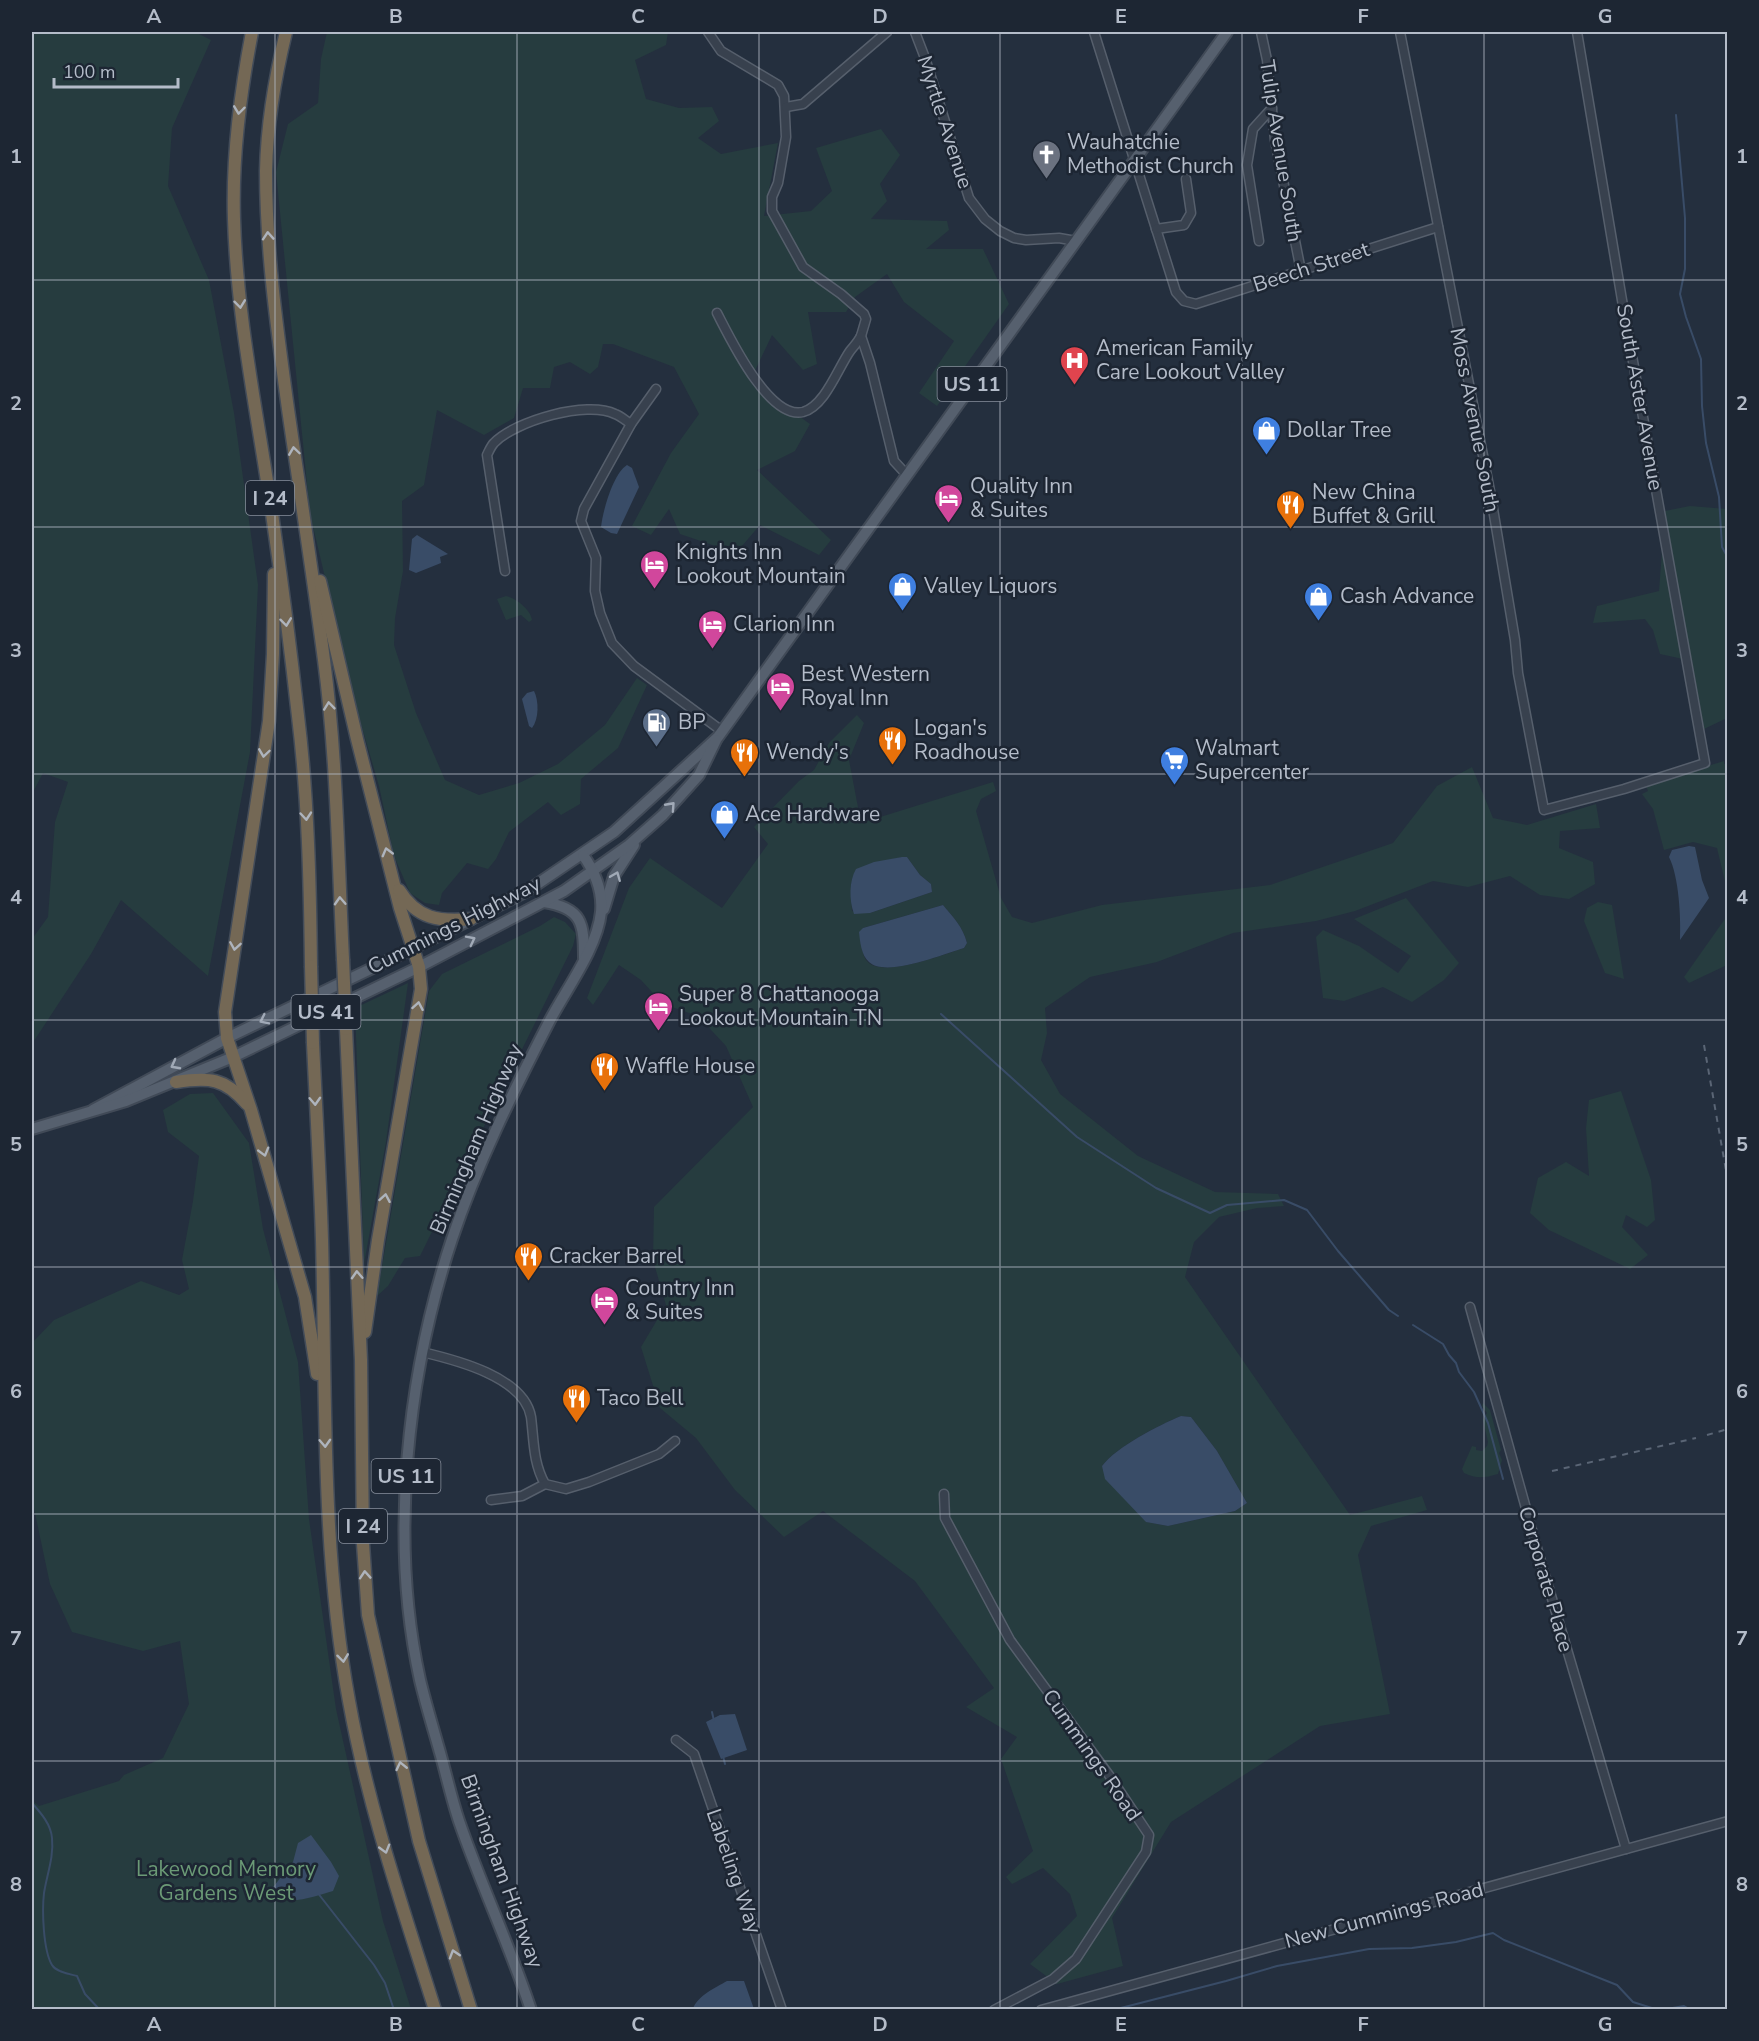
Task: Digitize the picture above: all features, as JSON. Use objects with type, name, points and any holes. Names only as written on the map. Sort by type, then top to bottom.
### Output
[{"type":"highway","name":"I 24","points":[[252,32],[242,83],[236,133],[233,218],[240,306],[274,527],[299,717],[309,859],[313,1043],[322,1240],[324,1419],[337,1610],[349,1701],[375,1816],[435,2010]]},
{"type":"highway","name":"I 24","points":[[286,32],[277,69],[270,115],[266,168],[267,225],[272,291],[324,662],[332,744],[361,1360],[363,1544],[368,1615],[419,1841],[471,2010]]},
{"type":"highway","points":[[302,504],[357,739],[412,949],[419,967],[421,989],[378,1240],[361,1360]]},
{"type":"highway","points":[[274,527],[273,654],[269,721],[225,1012],[227,1038],[251,1110],[305,1297],[324,1419]]},
{"type":"highway","points":[[395,884],[407,903],[432,918],[450,921],[471,919]]},
{"type":"highway","points":[[176,1082],[201,1078],[220,1083],[240,1096],[251,1110]]},
{"type":"main road","name":"Cummings Highway","points":[[32,1129],[126,1101],[176,1082],[419,967],[544,902],[594,871],[663,815],[699,775],[720,734],[1227,32]]},
{"type":"main road","name":"Cummings Highway","points":[[93,1110],[227,1038],[527,891],[614,832],[720,734]]},
{"type":"main road","points":[[598,923],[614,876],[642,834]]},
{"type":"main road","name":"Birmingham Highway","points":[[531,2010],[519,1973],[459,1820],[420,1678],[408,1599],[405,1541],[406,1476],[412,1406],[427,1325],[452,1239],[510,1099],[592,944],[601,914],[601,894],[594,871],[583,855]]},
{"type":"main road","points":[[544,902],[568,908],[576,915],[584,933],[584,958]]},
{"type":"street","points":[[708,32],[721,51],[778,85],[784,96],[786,107],[785,152],[778,183],[772,197],[772,211],[803,267],[842,294],[864,314],[866,319],[861,336],[850,350],[825,394],[815,405],[803,412],[784,409],[766,392],[744,364],[717,313]]},
{"type":"street","points":[[786,107],[803,104],[887,32]]},
{"type":"street","name":"Myrtle Avenue","points":[[915,32],[926,57],[969,198],[985,219],[1000,231],[1014,238],[1026,240],[1059,238],[1076,241]]},
{"type":"street","points":[[1094,32],[1156,229],[1184,225],[1191,213],[1186,179]]},
{"type":"street","name":"Tulip Avenue South","points":[[1261,32],[1267,60],[1275,140],[1300,271]]},
{"type":"street","name":"Moss Avenue South","points":[[1400,32],[1490,491],[1515,640],[1518,673],[1544,810]]},
{"type":"street","name":"South Aster Avenue","points":[[1544,810],[1635,786],[1705,762],[1577,32]]},
{"type":"street","points":[[1258,241],[1247,165],[1253,129],[1272,108]]},
{"type":"street","name":"Beech Street","points":[[1156,229],[1176,292],[1184,301],[1196,304],[1438,227]]},
{"type":"street","points":[[861,336],[873,372],[894,461],[906,474]]},
{"type":"street","points":[[656,389],[630,424],[584,509],[581,521],[596,558],[596,591],[600,613],[612,643],[622,656],[720,734]]},
{"type":"street","points":[[505,571],[487,455],[493,443],[510,431],[561,412],[577,409],[615,413],[630,424]]},
{"type":"street","name":"Corporate Place","points":[[1470,1307],[1537,1548],[1626,1849]]},
{"type":"street","points":[[422,1352],[443,1357],[500,1378],[514,1388],[531,1414],[538,1471],[545,1484]]},
{"type":"street","points":[[491,1500],[522,1496],[545,1484],[566,1489],[588,1482],[659,1454],[675,1441]]},
{"type":"street","name":"Cummings Road","points":[[944,1494],[945,1518],[1010,1640],[1109,1775],[1149,1835],[1146,1852],[1076,1959],[1053,1979],[994,2010]]},
{"type":"street","name":"Labeling Way","points":[[676,1740],[694,1754],[782,2010]]},
{"type":"street","name":"New Cummings Road","points":[[1041,2010],[1728,1821]]},
{"type":"green space","points":[[32,32],[195,32],[211,40],[172,128],[168,186],[209,280],[234,413],[258,585],[250,752],[208,976],[121,900],[91,954],[32,1044],[32,939],[48,917],[55,822],[68,782],[43,773],[32,794]]},
{"type":"green space","points":[[327,32],[668,32],[666,45],[635,60],[646,99],[679,108],[712,107],[719,121],[698,138],[721,154],[778,143],[764,216],[811,211],[832,191],[816,148],[881,129],[900,155],[880,184],[887,201],[871,219],[947,221],[949,230],[926,249],[983,249],[1009,304],[937,406],[919,393],[954,341],[904,302],[887,274],[855,297],[846,312],[808,312],[817,364],[803,370],[772,335],[750,381],[810,424],[795,451],[757,470],[831,540],[819,555],[760,525],[736,553],[680,534],[669,509],[651,535],[632,526],[671,453],[699,414],[674,367],[613,344],[603,344],[598,367],[590,374],[570,362],[554,367],[550,388],[523,388],[514,418],[484,435],[437,410],[424,485],[402,501],[403,571],[395,618],[394,645],[416,713],[445,780],[479,795],[519,783],[558,764],[605,725],[637,678],[647,685],[618,748],[581,779],[580,804],[561,815],[548,802],[509,832],[496,859],[488,869],[467,863],[442,893],[439,905],[425,903],[410,893],[394,856],[379,786],[354,700],[310,514],[276,172],[288,124],[318,103],[321,59]]},
{"type":"green space","points":[[1690,506],[1727,509],[1727,718],[1704,729],[1692,661],[1660,654],[1653,630],[1645,619],[1593,623],[1597,606],[1659,591],[1665,511]]},
{"type":"green space","points":[[506,596],[522,605],[529,612],[532,620],[529,622],[521,615],[506,620],[497,599]]},
{"type":"green space","points":[[857,715],[864,723],[849,760],[861,823],[993,782],[996,791],[981,799],[976,811],[1001,898],[1012,917],[1032,923],[1102,905],[1270,885],[1393,843],[1437,786],[1472,767],[1493,818],[1527,825],[1596,804],[1600,828],[1560,831],[1559,848],[1593,862],[1595,884],[1569,899],[1540,895],[1510,876],[1468,887],[1433,881],[1355,911],[1316,921],[1233,933],[1157,962],[1090,977],[1045,1008],[1047,1033],[1041,1060],[1060,1094],[1138,1156],[1215,1192],[1278,1194],[1284,1206],[1257,1208],[1219,1217],[1194,1242],[1185,1277],[1350,1515],[1422,1496],[1427,1510],[1371,1526],[1358,1555],[1390,1714],[1320,1726],[1171,1822],[1112,1918],[1123,1966],[1057,1984],[1030,1964],[1077,1916],[1070,1894],[1043,1868],[1012,1884],[1006,1877],[1033,1851],[1001,1759],[1017,1737],[966,1707],[994,1688],[915,1581],[823,1511],[784,1537],[735,1490],[696,1438],[660,1408],[641,1347],[666,1305],[653,1260],[654,1207],[753,1107],[726,1046],[698,1016],[663,1004],[641,980],[619,965],[593,1005],[587,998],[629,888],[650,858],[722,908],[768,844],[754,827],[799,781],[814,770],[829,743]],"holes":[[[907,857],[920,875],[931,884],[932,892],[870,913],[852,911],[851,884],[890,860]],[[943,905],[960,927],[967,943],[964,948],[928,960],[898,967],[884,967],[873,965],[866,960],[862,948],[863,928]],[[1181,1416],[1191,1417],[1217,1451],[1247,1503],[1235,1511],[1168,1526],[1147,1522],[1102,1466],[1117,1451]]]},
{"type":"green space","points":[[1724,761],[1724,764],[1727,763],[1727,890],[1717,848],[1693,842],[1664,850],[1653,809],[1642,794],[1648,791],[1646,785]]},
{"type":"green space","points":[[1406,898],[1459,963],[1444,980],[1412,1002],[1383,987],[1344,1001],[1323,998],[1316,937],[1323,930],[1359,946],[1398,973],[1411,956],[1354,919]]},
{"type":"green space","points":[[1598,902],[1612,905],[1624,979],[1605,973],[1584,921],[1587,908]]},
{"type":"green space","points":[[1727,916],[1727,965],[1689,983],[1684,977]]},
{"type":"green space","points":[[554,917],[565,922],[576,934],[573,946],[420,1256],[405,1258],[388,1286],[377,1296],[429,991],[442,974]]},
{"type":"green space","points":[[408,983],[386,1142],[364,1264],[355,1008]]},
{"type":"green space","points":[[1621,1091],[1651,1180],[1655,1220],[1647,1227],[1626,1215],[1622,1227],[1648,1255],[1630,1269],[1549,1230],[1530,1213],[1538,1178],[1566,1162],[1589,1176],[1586,1128],[1589,1100]]},
{"type":"green space","name":"Lakewood Memory Gardens West","points":[[213,1093],[249,1143],[263,1229],[298,1362],[309,1519],[336,1709],[383,1921],[411,2009],[32,2009],[32,1780],[34,1802],[39,1806],[119,1781],[124,1775],[163,1758],[189,1704],[180,1641],[143,1651],[72,1632],[50,1584],[32,1499],[32,1343],[54,1320],[141,1281],[179,1295],[189,1289],[182,1260],[199,1156],[168,1132],[163,1110],[190,1094]]},
{"type":"green space","points":[[1483,1403],[1490,1410],[1502,1460],[1498,1474],[1481,1477],[1464,1473],[1462,1469],[1472,1446],[1482,1451],[1487,1446],[1483,1420],[1487,1413],[1482,1406]]},
{"type":"water","points":[[627,465],[632,468],[639,487],[617,534],[611,533],[601,527],[604,511],[617,476]]},
{"type":"water","points":[[417,535],[448,554],[440,557],[441,563],[416,573],[409,570],[412,539]]},
{"type":"water","points":[[534,691],[538,710],[532,728],[529,726],[522,699],[527,693]]},
{"type":"water","points":[[1695,847],[1702,880],[1709,898],[1680,940],[1677,886],[1669,857],[1672,850]]},
{"type":"water","points":[[907,857],[920,875],[931,884],[932,892],[870,913],[854,914],[850,891],[856,869],[874,862]]},
{"type":"water","points":[[943,905],[963,932],[967,943],[964,948],[901,966],[877,966],[866,959],[861,948],[859,932],[863,928]]},
{"type":"water","points":[[1181,1416],[1191,1417],[1217,1451],[1247,1503],[1235,1511],[1168,1526],[1146,1522],[1105,1479],[1102,1466],[1127,1444]]},
{"type":"water","points":[[735,1714],[747,1750],[721,1759],[706,1722],[720,1715]]},
{"type":"water","points":[[311,1835],[339,1876],[333,1891],[300,1900],[283,1899],[276,1896],[270,1891],[293,1862],[298,1843]]},
{"type":"water","points":[[727,1981],[744,1981],[754,2009],[693,2009],[702,1996]]},
{"type":"waterway","points":[[1676,115],[1685,218],[1685,269],[1680,294],[1701,359],[1706,443],[1719,497],[1722,547],[1728,558]]},
{"type":"waterway","points":[[941,1014],[1077,1137],[1156,1188],[1210,1213],[1227,1205],[1284,1200],[1307,1210],[1338,1251],[1389,1310],[1398,1316]]},
{"type":"waterway","points":[[1413,1325],[1443,1344],[1474,1392],[1488,1423],[1503,1479]]},
{"type":"waterway","points":[[712,1712],[714,1721]]},
{"type":"waterway","points":[[723,1756],[725,1764]]},
{"type":"waterway","points":[[32,1803],[42,1814],[52,1838],[43,1909],[49,1958],[56,1969],[77,1976],[85,1994],[100,2010]]},
{"type":"waterway","points":[[317,1892],[374,1965],[385,1983],[394,2010]]},
{"type":"waterway","points":[[1113,2010],[1277,1966],[1369,1949],[1412,1948],[1456,1942],[1493,1933],[1504,1940],[1617,1985],[1633,2002],[1658,2010]]},
{"type":"waterway","points":[[1661,2010],[1684,2006],[1691,2010]]},
{"type":"railway","points":[[1704,1045],[1728,1182]]},
{"type":"railway","points":[[1707,1435],[1728,1429]]},
{"type":"railway","points":[[1552,1471],[1696,1438]]},
{"type":"place","name":"Wauhatchie Methodist Church","points":[[1046,180]]},
{"type":"place","name":"American Family Care Lookout Valley","points":[[1075,386]]},
{"type":"place","name":"Dollar Tree","points":[[1266,456]]},
{"type":"place","name":"Quality Inn & Suites","points":[[949,524]]},
{"type":"place","name":"New China Buffet & Grill","points":[[1291,530]]},
{"type":"place","name":"Knights Inn Lookout Mountain","points":[[655,590]]},
{"type":"place","name":"Valley Liquors","points":[[903,612]]},
{"type":"place","name":"Cash Advance","points":[[1319,622]]},
{"type":"place","name":"Clarion Inn","points":[[712,650]]},
{"type":"place","name":"Best Western Royal Inn","points":[[780,712]]},
{"type":"place","name":"BP","points":[[657,748]]},
{"type":"place","name":"Logan's Roadhouse","points":[[893,766]]},
{"type":"place","name":"Wendy's","points":[[745,778]]},
{"type":"place","name":"Walmart Supercenter","points":[[1174,786]]},
{"type":"place","name":"Ace Hardware","points":[[724,840]]},
{"type":"place","name":"Super 8 Chattanooga Lookout Mountain TN","points":[[658,1032]]},
{"type":"place","name":"Waffle House","points":[[604,1092]]},
{"type":"place","name":"Cracker Barrel","points":[[528,1282]]},
{"type":"place","name":"Country Inn & Suites","points":[[604,1326]]},
{"type":"place","name":"Taco Bell","points":[[576,1424]]}]
